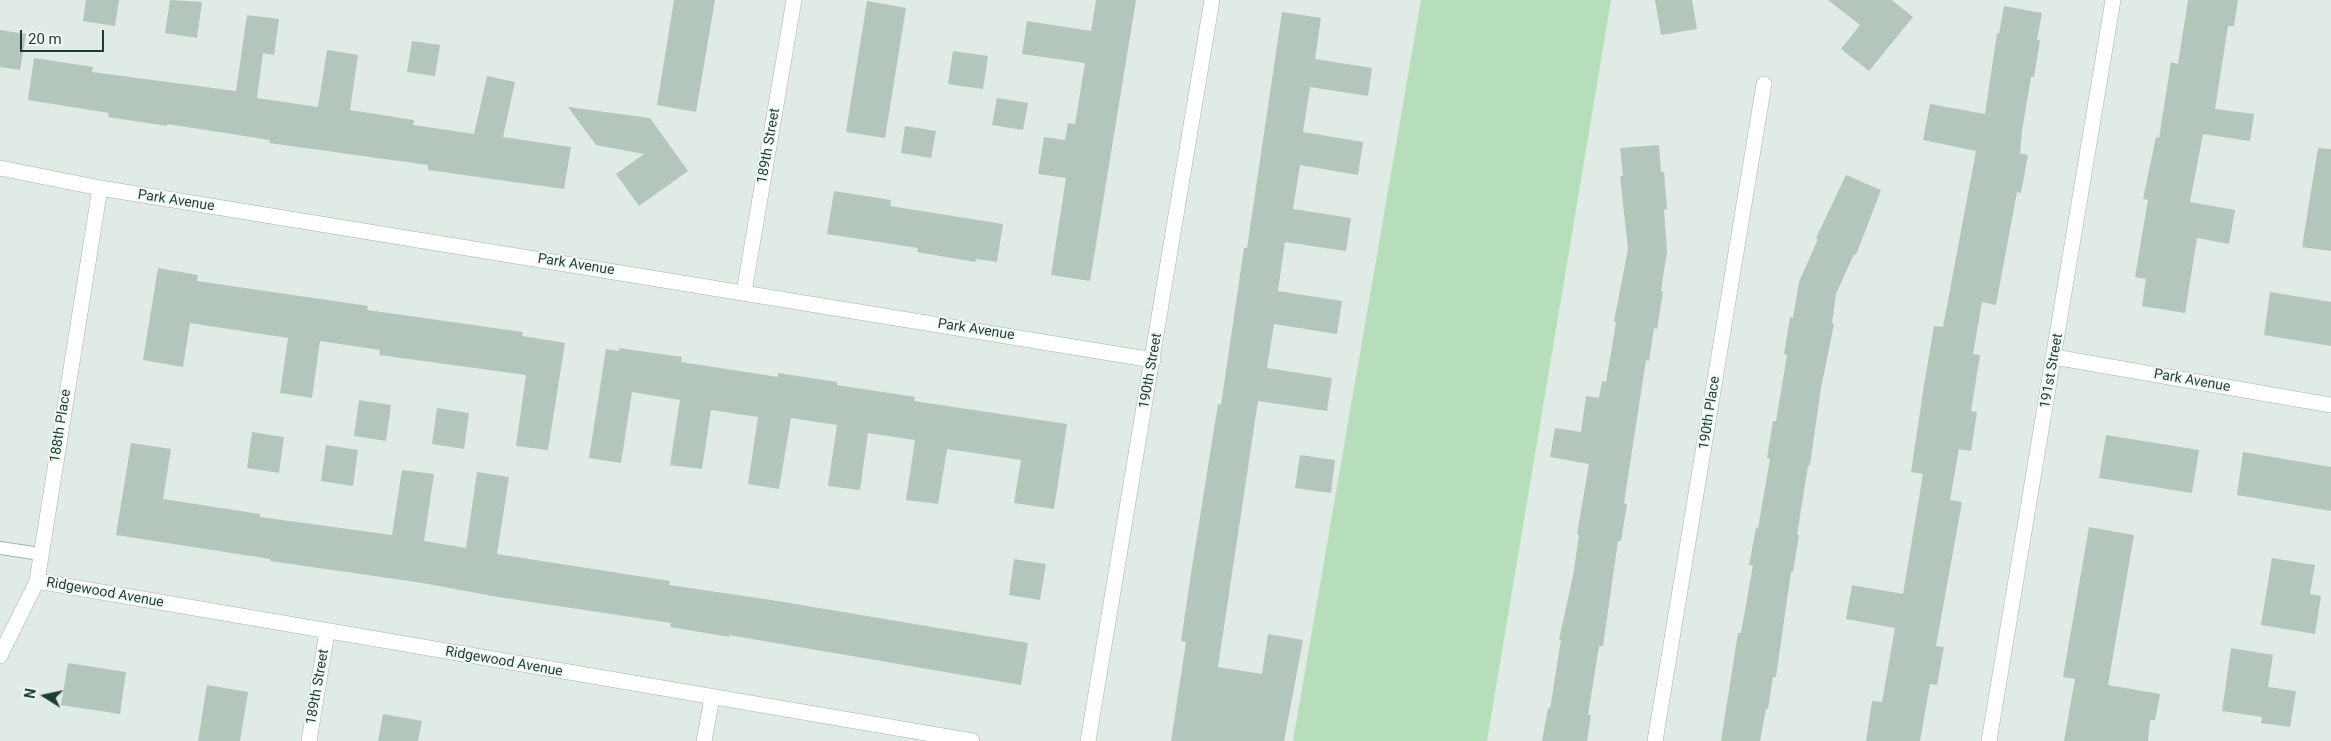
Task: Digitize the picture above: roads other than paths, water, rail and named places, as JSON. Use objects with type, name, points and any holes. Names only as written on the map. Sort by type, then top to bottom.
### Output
[{"type":"street","name":"189th Street","points":[[744,292],[794,0]]},
{"type":"street","name":"190th Street","points":[[1088,741],[1212,0]]},
{"type":"street","name":"191st Street","points":[[1989,741],[2113,0]]},
{"type":"street","name":"190th Place","points":[[1655,741],[1764,84]]},
{"type":"street","name":"Park Avenue","points":[[0,168],[100,188],[1153,360]]},
{"type":"street","name":"188th Place","points":[[0,656],[37,581],[100,188]]},
{"type":"street","name":"Park Avenue","points":[[2054,357],[2331,405]]},
{"type":"street","name":"Ridgewood Avenue","points":[[37,581],[972,741]]},
{"type":"street","name":"189th Street","points":[[308,741],[327,632]]},
{"type":"street","points":[[704,741],[712,698]]},
{"type":"lane","points":[[0,548],[40,554]]}]
